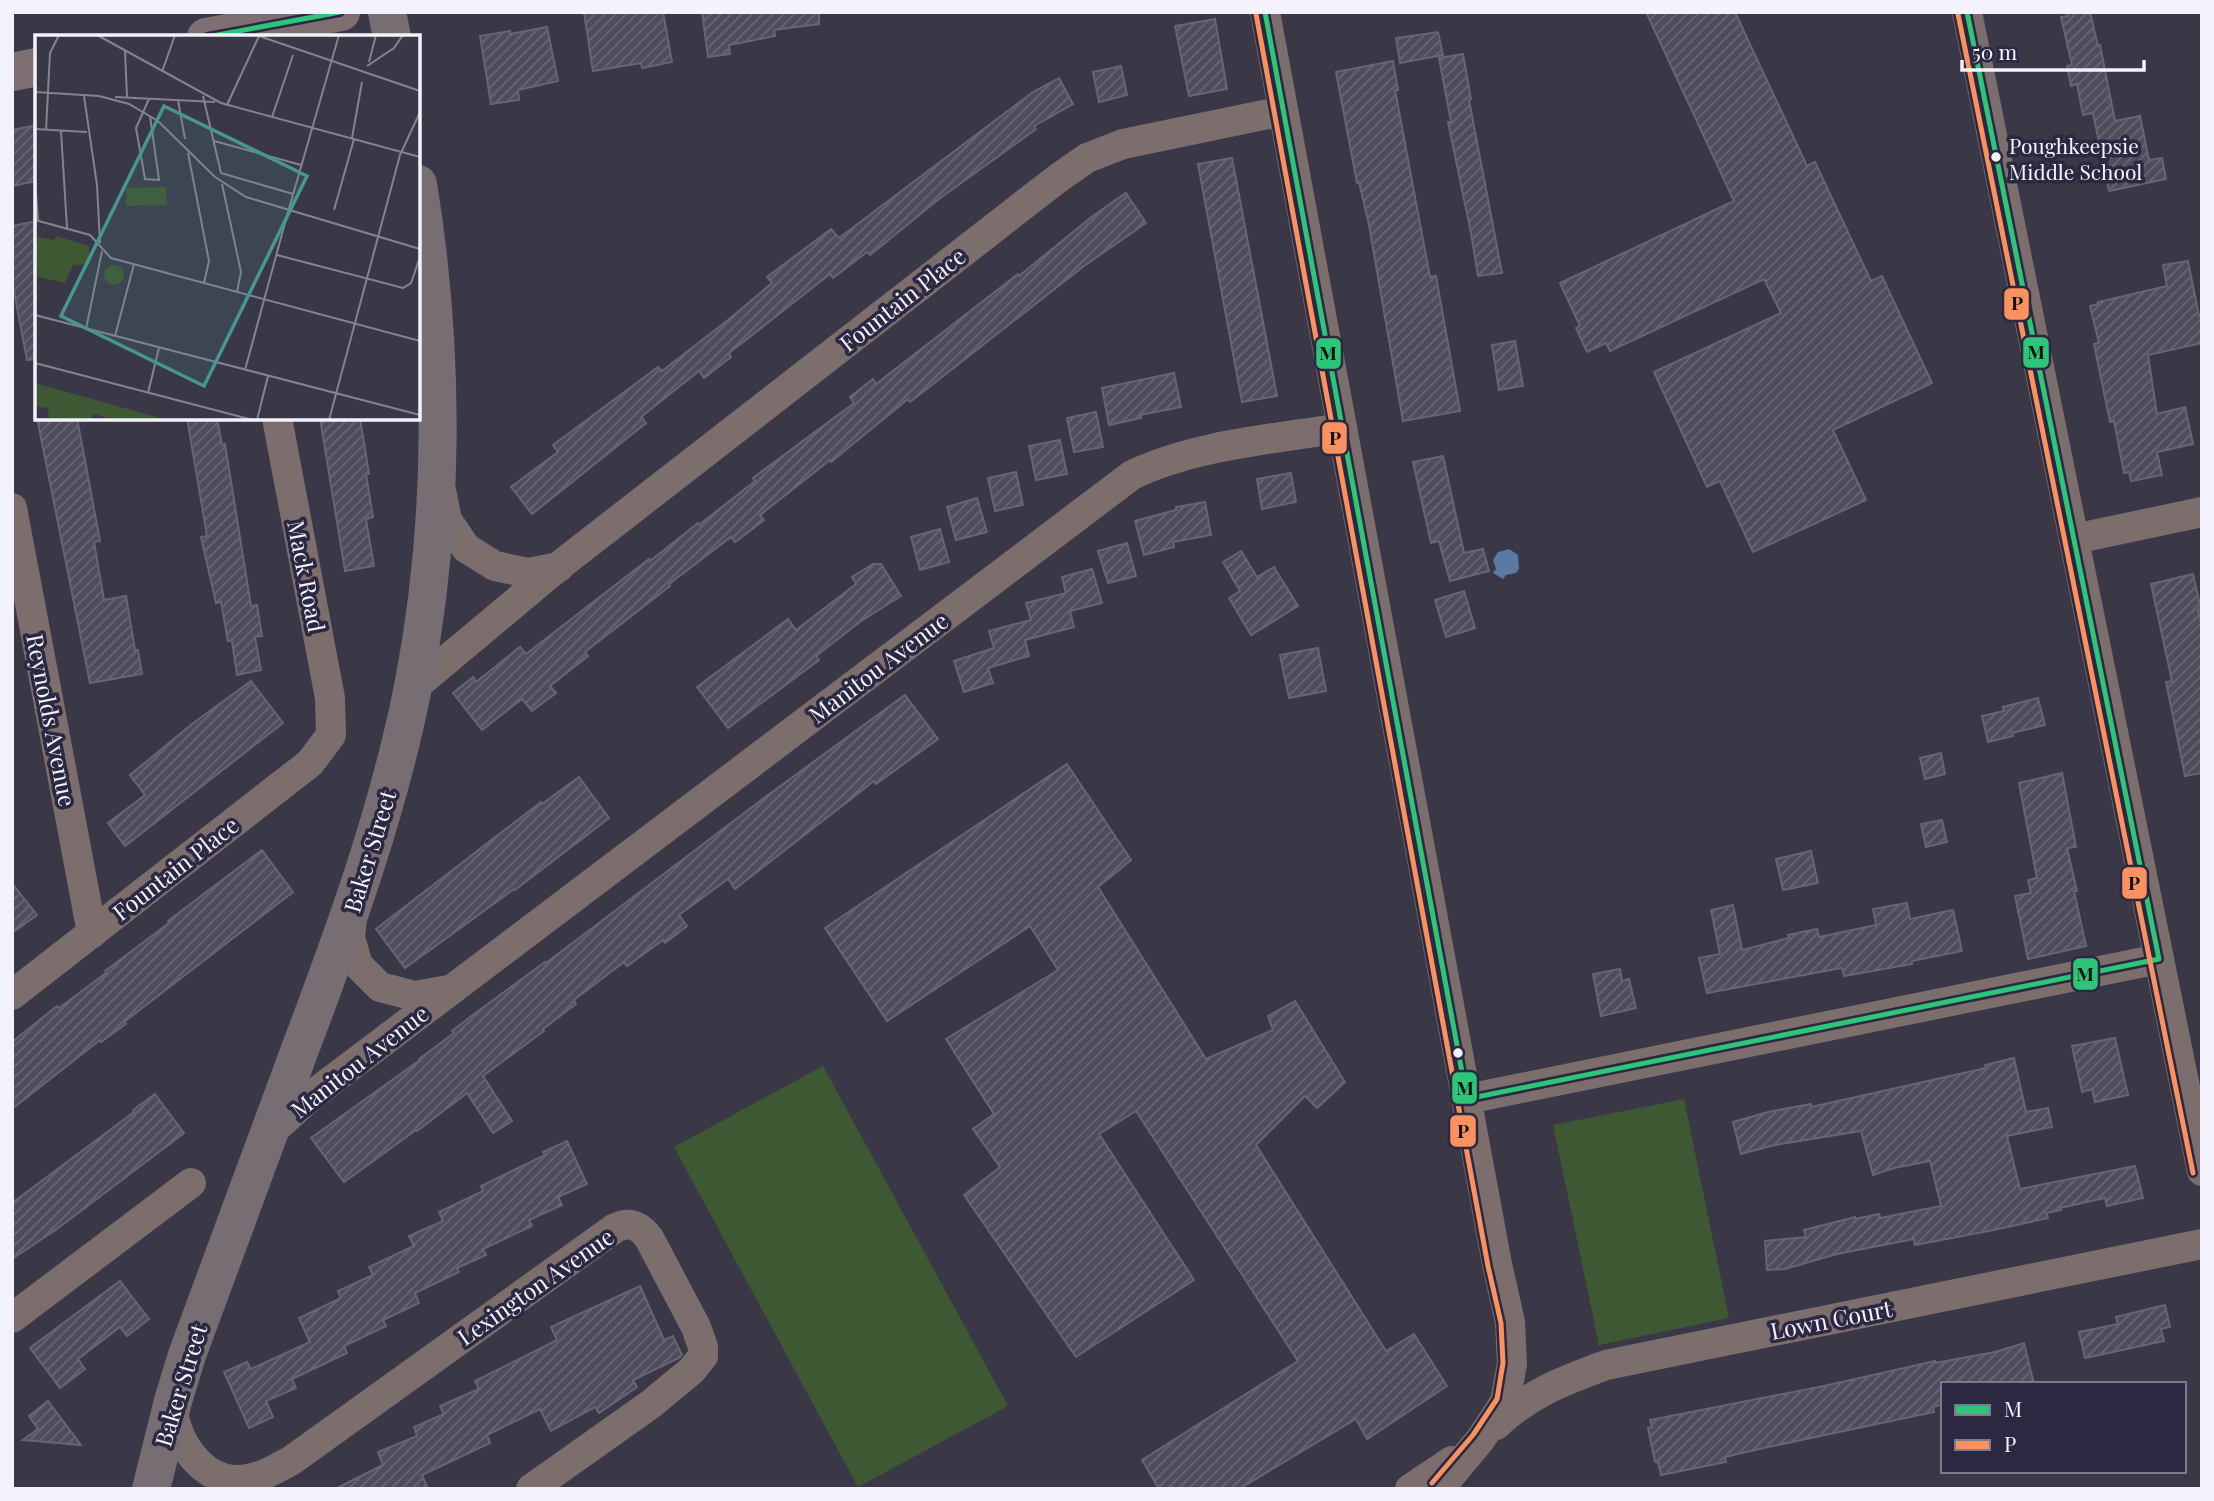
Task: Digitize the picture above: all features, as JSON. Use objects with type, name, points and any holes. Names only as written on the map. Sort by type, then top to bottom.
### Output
[{"type":"highway","points":[[387,12],[392,35]]},
{"type":"highway","name":"Baker Street","points":[[150,1489],[191,1345],[354,901],[390,786],[412,689],[432,556],[437,470],[435,338],[420,199]]},
{"type":"main road","points":[[217,35],[341,12]]},
{"type":"main road","points":[[12,72],[35,68]]},
{"type":"street","points":[[1265,12],[1510,1322],[1512,1364],[1505,1402],[1480,1440],[1439,1489]]},
{"type":"street","points":[[1967,12],[2202,1171]]},
{"type":"street","name":"Fountain Place","points":[[412,689],[559,566],[1087,158],[1123,144],[1283,111]]},
{"type":"street","name":"Mack Road","points":[[277,420],[330,698],[331,735]]},
{"type":"street","name":"Manitou Avenue","points":[[268,1135],[311,1096],[1132,475],[1158,463],[1188,454],[1342,428]]},
{"type":"street","name":"Fountain Place","points":[[437,470],[447,520],[466,548],[495,566],[528,573],[559,566]]},
{"type":"street","name":"Reynolds Avenue","points":[[12,508],[92,933]]},
{"type":"street","points":[[2074,539],[2202,512]]},
{"type":"street","name":"Fountain Place","points":[[12,995],[310,763],[331,735]]},
{"type":"street","name":"Manitou Avenue","points":[[354,901],[350,937],[358,965],[380,987],[415,996],[452,989]]},
{"type":"street","points":[[1467,1099],[2159,959]]},
{"type":"street","points":[[12,1318],[191,1182]]},
{"type":"street","name":"Lexington Avenue","points":[[258,1489],[292,1460],[615,1228],[634,1224],[649,1238],[701,1339],[703,1356],[684,1377],[618,1429],[531,1489]]},
{"type":"street","name":"Lown Court","points":[[1480,1440],[1511,1410],[1546,1388],[1606,1365],[2202,1244]]},
{"type":"street","name":"Lexington Avenue","points":[[173,1401],[173,1415],[181,1441],[199,1462],[222,1477],[237,1481],[251,1479],[292,1460]]},
{"type":"street","points":[[1410,1489],[1480,1440]]},
{"type":"green space","points":[[823,1066],[1008,1406],[858,1487],[674,1147]]},
{"type":"green space","points":[[1684,1099],[1729,1318],[1599,1345],[1553,1125]]},
{"type":"water","points":[[1509,549],[1518,555],[1519,569],[1503,579],[1493,573],[1496,569],[1493,560],[1498,552]]},
{"type":"building","points":[[584,12],[663,12],[672,62],[642,68],[641,63],[593,71]]},
{"type":"building","points":[[702,12],[819,12],[819,24],[774,30],[775,36],[729,45],[730,54],[708,57]]},
{"type":"building","points":[[1646,12],[1735,12],[1807,166],[1815,162],[1871,281],[1882,276],[1932,383],[1833,430],[1866,500],[1753,552],[1720,481],[1707,487],[1654,372],[1781,313],[1764,279],[1610,351],[1606,343],[1587,352],[1576,328],[1580,326],[1560,283],[1734,201]]},
{"type":"building","points":[[2067,12],[2090,12],[2098,46],[2100,45],[2115,121],[2140,116],[2149,160],[2162,158],[2166,179],[2109,191],[2093,113],[2083,115],[2077,84],[2071,86],[2067,66],[2072,65],[2061,17],[2068,16]]},
{"type":"building","points":[[1215,19],[1227,89],[1189,96],[1175,26]]},
{"type":"building","points":[[547,27],[558,81],[518,90],[519,100],[491,104],[480,36]]},
{"type":"building","points":[[1438,32],[1443,55],[1400,63],[1396,38]]},
{"type":"building","points":[[1463,54],[1471,99],[1469,100],[1502,273],[1478,276],[1448,122],[1451,122],[1439,58]]},
{"type":"building","points":[[1393,61],[1398,90],[1395,90],[1430,277],[1436,276],[1460,411],[1403,421],[1369,225],[1359,182],[1357,183],[1336,72]]},
{"type":"building","points":[[1121,66],[1127,95],[1099,102],[1093,72]]},
{"type":"building","points":[[1059,78],[1073,104],[1034,126],[1036,129],[939,199],[870,255],[867,252],[833,278],[830,274],[729,353],[731,357],[704,378],[699,371],[641,417],[646,423],[532,514],[511,487],[558,452],[553,445],[658,367],[662,371],[728,320],[772,283],[767,277],[831,229],[839,238],[1033,92]]},
{"type":"building","points":[[35,125],[35,181],[12,186],[12,130]]},
{"type":"building","points":[[1232,158],[1277,396],[1242,402],[1198,164]]},
{"type":"building","points":[[1126,193],[1146,223],[1084,266],[910,402],[908,399],[760,515],[764,520],[735,542],[731,537],[669,584],[670,586],[585,652],[588,656],[550,686],[556,693],[532,711],[522,699],[482,730],[453,693],[473,677],[476,682],[520,647],[526,654],[649,559],[650,561],[698,523],[699,525],[755,481],[753,478],[854,403],[850,397],[873,379],[876,384]]},
{"type":"building","points":[[35,221],[35,359],[27,360],[12,281],[12,226]]},
{"type":"building","points":[[2188,261],[2199,316],[2202,316],[2202,343],[2148,355],[2157,414],[2185,407],[2193,444],[2157,452],[2162,475],[2131,481],[2129,472],[2124,473],[2114,421],[2110,422],[2094,344],[2099,343],[2090,306],[2167,286],[2163,265]]},
{"type":"building","points":[[1515,341],[1523,386],[1499,390],[1492,345]]},
{"type":"building","points":[[1174,373],[1181,407],[1140,415],[1141,418],[1109,425],[1102,388]]},
{"type":"building","points":[[1096,412],[1103,447],[1074,452],[1067,418]]},
{"type":"building","points":[[37,420],[77,420],[100,541],[94,542],[104,600],[126,596],[135,650],[138,650],[142,674],[90,683]]},
{"type":"building","points":[[187,420],[217,420],[222,445],[225,444],[251,606],[257,605],[262,636],[255,637],[261,670],[237,675],[232,641],[228,641],[221,602],[216,603],[201,537],[207,536]]},
{"type":"building","points":[[320,420],[360,420],[369,474],[366,474],[373,517],[366,519],[374,566],[345,571]]},
{"type":"building","points":[[1060,440],[1067,474],[1036,480],[1029,446]]},
{"type":"building","points":[[1443,456],[1464,553],[1483,549],[1489,571],[1450,581],[1439,541],[1431,543],[1413,462]]},
{"type":"building","points":[[1016,472],[1023,505],[995,511],[988,478]]},
{"type":"building","points":[[1291,473],[1296,502],[1262,509],[1257,479]]},
{"type":"building","points":[[977,498],[987,532],[956,540],[947,507]]},
{"type":"building","points":[[1205,502],[1211,535],[1173,542],[1174,547],[1144,555],[1135,521],[1176,510],[1176,507]]},
{"type":"building","points":[[940,529],[949,562],[920,570],[911,537]]},
{"type":"building","points":[[1127,543],[1136,576],[1108,583],[1098,551]]},
{"type":"building","points":[[1241,551],[1257,577],[1274,567],[1298,606],[1251,635],[1229,598],[1240,591],[1223,562]]},
{"type":"building","points":[[873,564],[881,564],[901,596],[861,621],[816,656],[819,660],[728,728],[697,687],[788,619],[796,630],[856,584],[852,577]]},
{"type":"building","points":[[1092,569],[1102,603],[1070,611],[1074,627],[1025,640],[1029,656],[988,668],[993,683],[964,692],[954,661],[994,648],[989,631],[1031,620],[1026,603],[1066,593],[1062,577]]},
{"type":"building","points":[[2193,574],[2202,626],[2202,773],[2185,776],[2166,682],[2172,681],[2151,584]]},
{"type":"building","points":[[1464,591],[1475,628],[1446,637],[1435,600]]},
{"type":"building","points":[[1318,648],[1326,691],[1289,698],[1280,655]]},
{"type":"building","points":[[251,681],[283,723],[125,846],[108,823],[145,795],[130,775],[192,724]]},
{"type":"building","points":[[905,695],[938,739],[876,784],[874,781],[735,889],[728,879],[679,915],[687,926],[627,966],[624,962],[574,1000],[576,1004],[543,1029],[544,1031],[483,1076],[512,1121],[493,1133],[467,1093],[344,1182],[311,1138],[420,1060],[474,1014]]},
{"type":"building","points":[[2038,698],[2045,725],[1988,742],[1982,716],[2004,711],[2003,707]]},
{"type":"building","points":[[1941,753],[1945,774],[1925,779],[1920,758]]},
{"type":"building","points":[[1067,764],[1131,860],[1098,887],[1206,1059],[1273,1030],[1268,1016],[1295,1001],[1345,1082],[1317,1108],[1305,1096],[1256,1145],[1386,1351],[1414,1334],[1447,1386],[1367,1439],[1356,1419],[1239,1489],[1159,1489],[1142,1460],[1298,1361],[1136,1111],[1099,1134],[1194,1280],[1076,1357],[964,1195],[1000,1167],[973,1129],[994,1114],[946,1039],[1058,970],[1030,926],[887,1021],[825,928]]},
{"type":"building","points":[[2062,773],[2076,847],[2067,848],[2086,946],[2028,959],[2015,896],[2031,893],[2028,880],[2037,878],[2019,783]]},
{"type":"building","points":[[579,777],[609,818],[515,890],[405,968],[376,929],[541,802],[542,804]]},
{"type":"building","points":[[1942,820],[1947,842],[1926,847],[1921,824]]},
{"type":"building","points":[[262,850],[293,892],[124,1022],[126,1024],[101,1042],[100,1040],[12,1109],[12,1042],[57,1006],[59,1008],[106,973],[105,971],[169,923],[168,921]]},
{"type":"building","points":[[1811,851],[1818,883],[1783,890],[1776,859]]},
{"type":"building","points":[[12,883],[37,915],[12,933]]},
{"type":"building","points":[[1907,903],[1910,919],[1953,910],[1962,951],[1912,961],[1912,964],[1844,976],[1842,968],[1707,993],[1699,958],[1720,954],[1711,910],[1733,905],[1742,950],[1817,929],[1819,937],[1876,925],[1873,909]]},
{"type":"building","points":[[1620,969],[1622,981],[1629,979],[1636,1008],[1601,1016],[1593,974]]},
{"type":"building","points":[[2115,1038],[2128,1095],[2095,1102],[2092,1089],[2082,1092],[2072,1046]]},
{"type":"building","points":[[2014,1058],[2026,1112],[2048,1108],[2052,1127],[2007,1136],[2020,1189],[2135,1166],[2143,1198],[2107,1206],[2105,1198],[2060,1208],[2061,1210],[2046,1213],[2048,1218],[1994,1230],[1915,1245],[1914,1239],[1837,1254],[1785,1269],[1767,1270],[1765,1241],[1806,1237],[1804,1230],[1855,1217],[1879,1214],[1880,1218],[1941,1206],[1930,1161],[1873,1175],[1861,1131],[1775,1145],[1741,1154],[1733,1122],[1768,1112],[1811,1104],[1811,1107],[1986,1068],[1985,1065]]},
{"type":"building","points":[[155,1094],[184,1133],[57,1229],[12,1259],[12,1203]]},
{"type":"building","points":[[567,1141],[587,1184],[558,1197],[562,1205],[529,1220],[532,1226],[483,1249],[486,1255],[457,1268],[459,1272],[415,1293],[419,1303],[383,1320],[386,1326],[344,1346],[347,1353],[292,1379],[296,1388],[266,1401],[273,1417],[249,1428],[224,1372],[247,1362],[251,1369],[310,1342],[299,1318],[341,1298],[338,1291],[373,1275],[369,1267],[414,1246],[409,1236],[443,1221],[439,1212],[483,1191],[481,1186],[545,1155],[543,1152]]},
{"type":"building","points":[[120,1281],[149,1319],[127,1336],[120,1327],[78,1359],[85,1369],[60,1388],[30,1348]]},
{"type":"building","points":[[640,1286],[664,1340],[673,1336],[682,1355],[633,1380],[637,1387],[599,1413],[595,1407],[551,1431],[540,1409],[487,1435],[490,1443],[422,1475],[428,1489],[335,1489],[383,1465],[378,1452],[417,1436],[414,1427],[444,1414],[440,1406],[479,1389],[475,1381],[557,1340],[551,1327]]},
{"type":"building","points":[[2165,1305],[2170,1327],[2161,1329],[2164,1341],[2085,1358],[2079,1332],[2118,1324],[2116,1317]]},
{"type":"building","points":[[2024,1343],[2034,1382],[1941,1382],[1941,1405],[1933,1407],[1934,1412],[1768,1447],[1725,1457],[1726,1462],[1661,1475],[1658,1462],[1655,1462],[1648,1428],[1652,1427],[1650,1420],[1935,1361],[1995,1352]]},
{"type":"building","points":[[48,1401],[81,1445],[23,1440],[38,1429],[29,1416]]},
{"type":"transit line","name":"M","points":[[218,35],[340,12]]},
{"type":"transit line","name":"M","points":[[1265,12],[1467,1099],[2159,959],[1967,12]]},
{"type":"transit line","name":"P","points":[[1256,14],[1488,1266],[1501,1323],[1503,1363],[1497,1399],[1473,1435],[1432,1483]]},
{"type":"transit line","name":"P","points":[[1958,14],[2193,1173]]},
{"type":"place","name":"Poughkeepsie Middle School","points":[[1996,157]]}]
